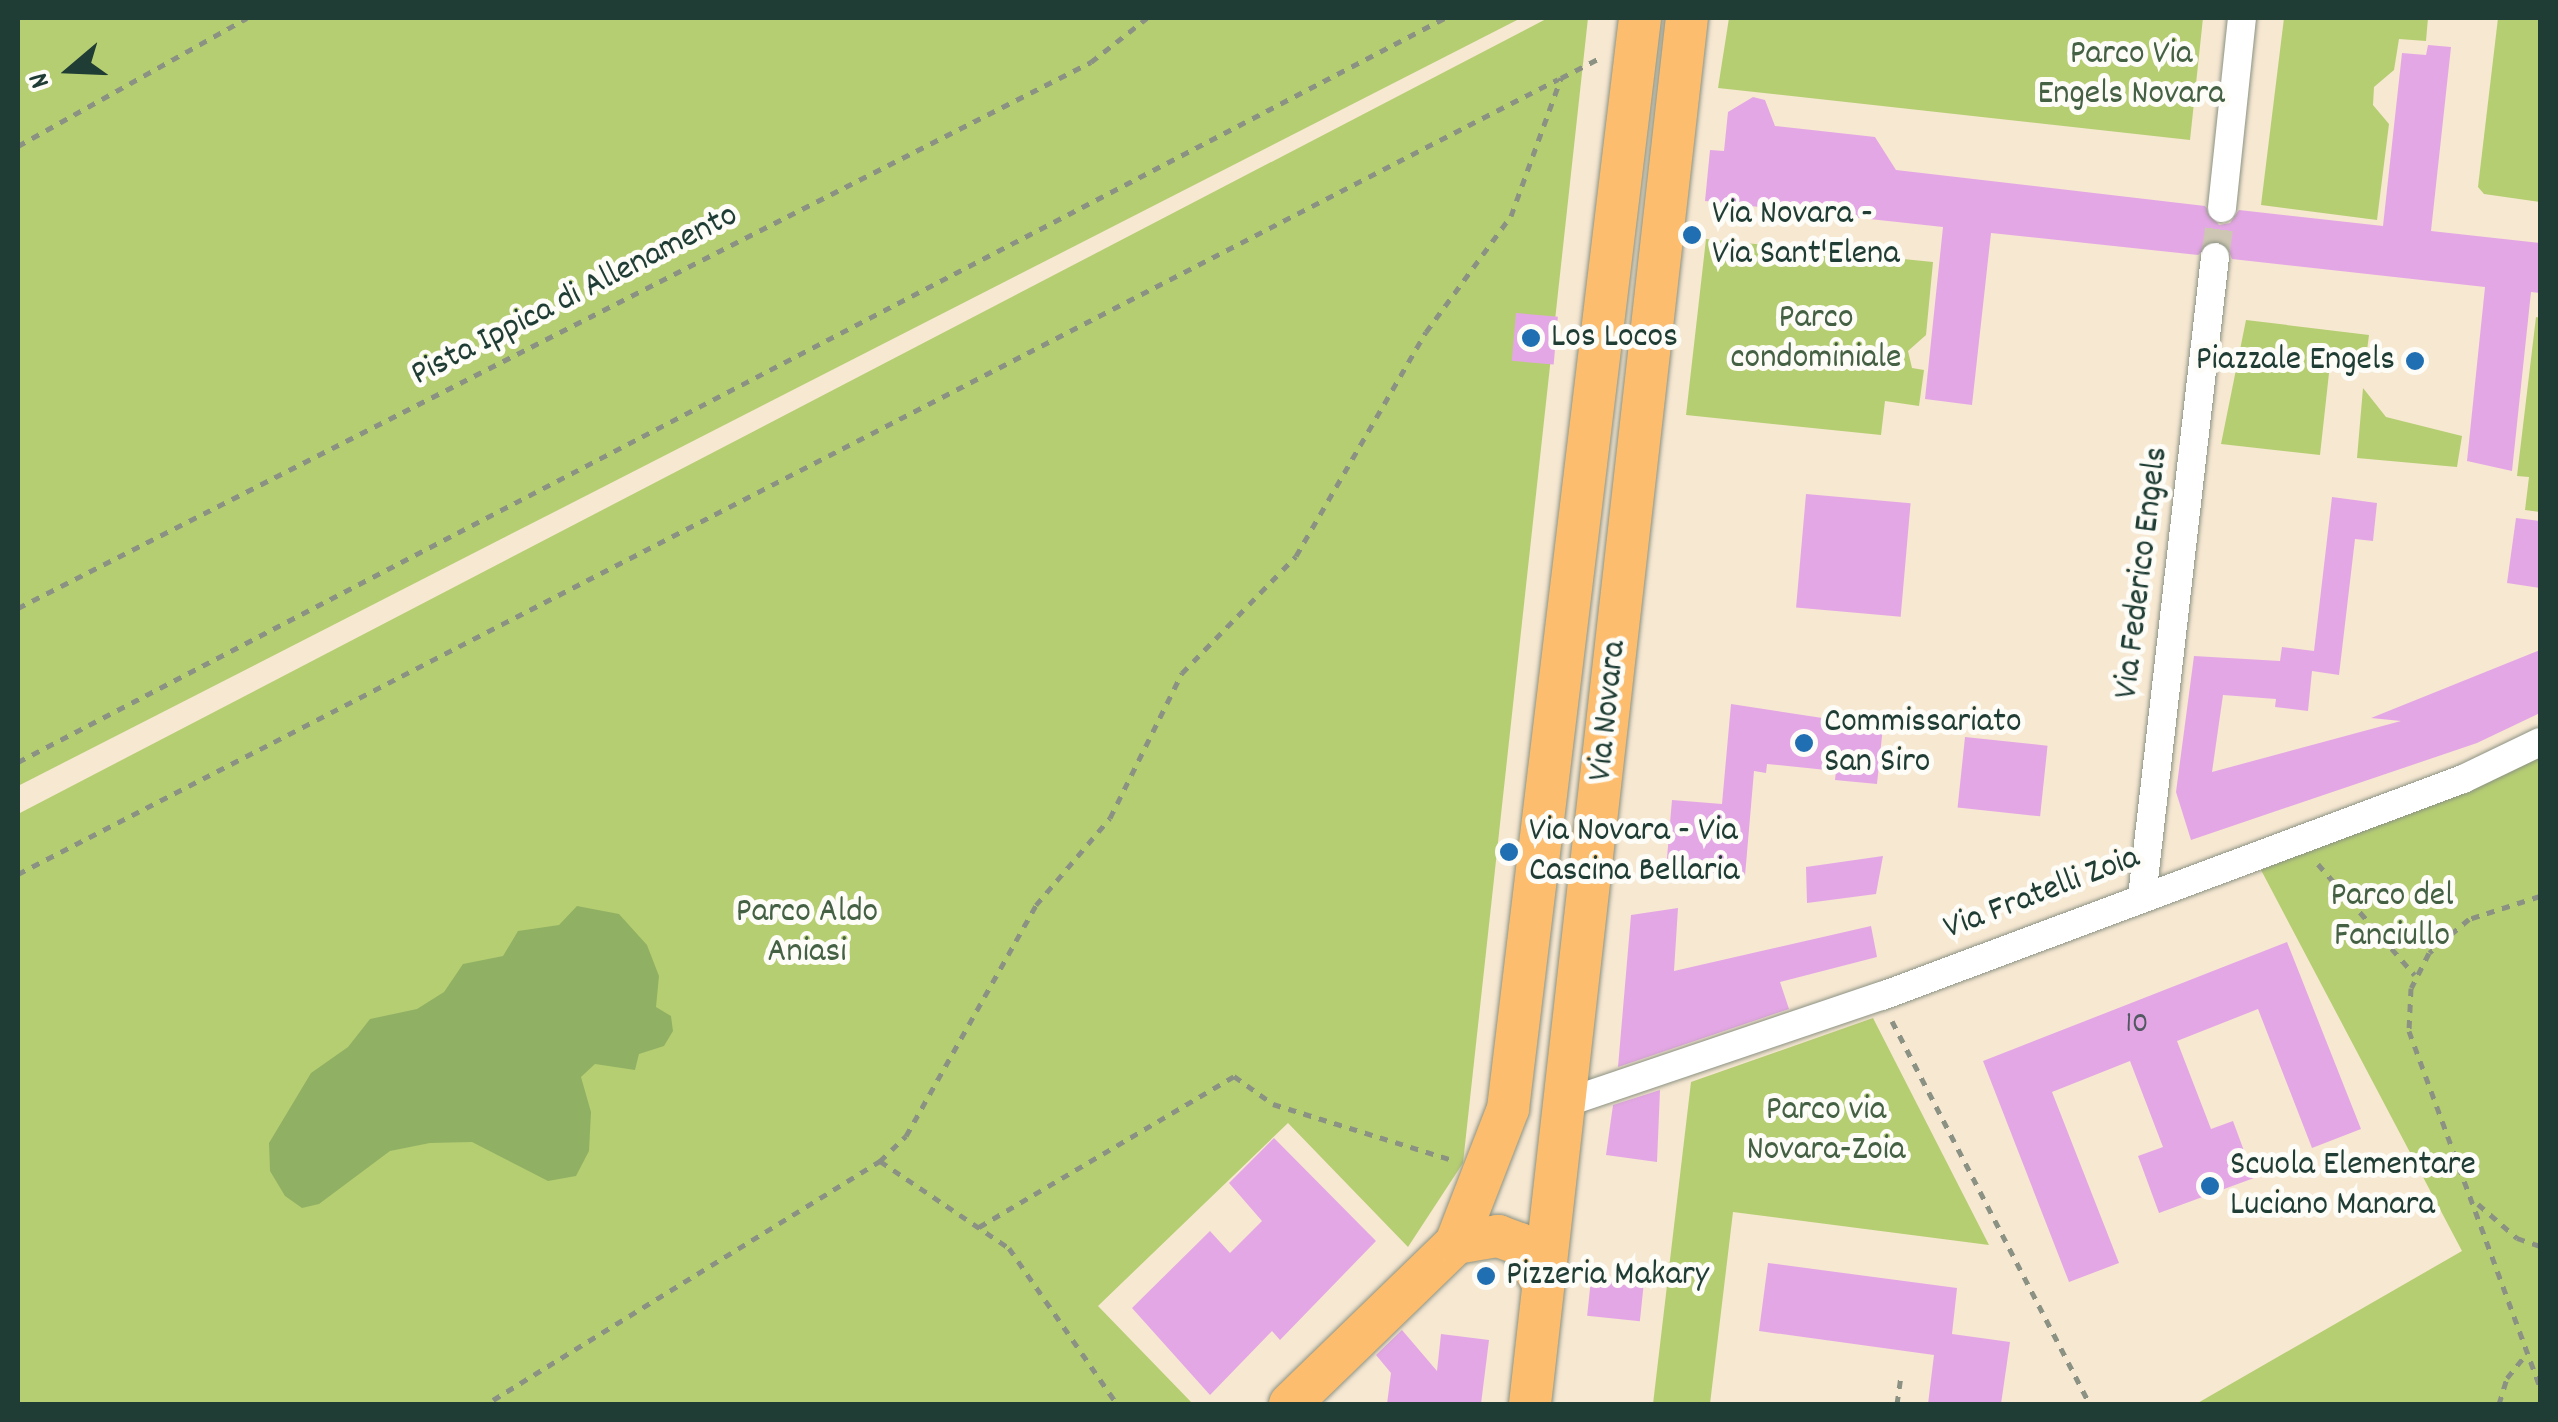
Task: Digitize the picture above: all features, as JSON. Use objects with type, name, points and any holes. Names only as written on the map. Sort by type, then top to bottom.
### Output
[{"type":"main road","name":"Via Novara","points":[[1456,1242],[1508,1109],[1640,18]]},
{"type":"main road","name":"Via Novara","points":[[1530,1404],[1687,18]]},
{"type":"main road","points":[[1290,1404],[1456,1242],[1498,1236],[1520,1244],[1543,1282]]},
{"type":"street","points":[[2222,208],[2242,18]]},
{"type":"street","name":"Via Federico Engels","points":[[2142,897],[2215,257]]},
{"type":"street","name":"Via Fratelli Zoia","points":[[1565,1103],[1882,996],[2464,779],[2540,742]]},
{"type":"path","points":[[18,146],[248,18]]},
{"type":"path","name":"Pista Ippica di Allenamento","points":[[18,608],[1091,62],[1147,18]]},
{"type":"path","points":[[18,762],[1446,18]]},
{"type":"path","points":[[18,874],[1606,56]]},
{"type":"path","points":[[486,1404],[880,1161],[906,1136],[1036,905],[1110,818],[1182,673],[1296,556],[1426,332],[1510,216],[1561,78]]},
{"type":"path","points":[[2307,852],[2415,975]]},
{"type":"path","points":[[2540,896],[2469,918],[2415,975],[2412,1050],[2476,1202],[2524,1357],[2540,1388]]},
{"type":"path","points":[[1886,1009],[2090,1404]]},
{"type":"path","points":[[979,1228],[1234,1076],[1273,1104],[1463,1163]]},
{"type":"path","points":[[880,1161],[1009,1248],[1034,1277],[1117,1404]]},
{"type":"path","points":[[2476,1202],[2517,1238],[2540,1246]]},
{"type":"path","points":[[2500,1404],[2507,1378],[2524,1357]]},
{"type":"path","points":[[1897,1404],[1901,1376]]},
{"type":"path","points":[[493,1400],[502,1404]]},
{"type":"green space","points":[[18,18],[1521,18],[18,786]]},
{"type":"green space","name":"Parco Aldo Aniasi","points":[[1548,18],[1588,18],[1463,1163],[1408,1247],[1288,1123],[1098,1306],[1193,1404],[18,1404],[18,814]]},
{"type":"green space","name":"Parco Via Engels Novara","points":[[1729,18],[2203,18],[2190,140],[1718,88]]},
{"type":"green space","points":[[2284,18],[2428,18],[2426,41],[2399,39],[2394,70],[2374,87],[2373,105],[2389,124],[2377,220],[2261,205]]},
{"type":"green space","points":[[2498,18],[2540,18],[2540,202],[2484,194],[2478,187]]},
{"type":"green space","name":"Parco condominiale","points":[[1706,239],[1933,262],[1926,335],[1908,351],[1912,368],[1924,370],[1919,406],[1885,401],[1881,435],[1686,415]]},
{"type":"green space","points":[[2536,317],[2540,318],[2540,512],[2525,510],[2529,477],[2517,476]]},
{"type":"green space","points":[[2246,320],[2369,335],[2365,366],[2330,364],[2320,455],[2221,444]]},
{"type":"green space","points":[[2363,388],[2386,417],[2462,436],[2457,467],[2357,458]]},
{"type":"green space","name":"Parco del Fanciullo","points":[[2540,757],[2540,1404],[2196,1404],[2462,1251],[2261,870]]},
{"type":"green space","points":[[577,906],[619,914],[647,945],[659,976],[656,1007],[671,1016],[673,1031],[664,1046],[639,1054],[635,1070],[595,1064],[581,1077],[591,1112],[589,1151],[576,1176],[548,1181],[472,1142],[430,1143],[390,1151],[319,1204],[302,1208],[285,1196],[270,1171],[269,1143],[311,1073],[348,1047],[370,1019],[417,1009],[444,992],[463,964],[503,956],[518,931],[559,925]]},
{"type":"green space","name":"Parco via Novara-Zoia","points":[[1873,1018],[1989,1245],[1733,1212],[1710,1404],[1653,1404],[1691,1082]]},
{"type":"building","points":[[2428,45],[2451,47],[2431,231],[2540,243],[2540,293],[2531,292],[2512,471],[2467,461],[2485,287],[2232,259],[2226,244],[2216,240],[2198,255],[1991,233],[1972,405],[1925,399],[1943,227],[1705,201],[1710,150],[1724,151],[1728,112],[1753,97],[1765,100],[1775,126],[1875,137],[1896,170],[2205,206],[2219,225],[2230,223],[2239,210],[2383,226],[2402,53],[2426,55]]},
{"type":"building","points":[[1516,313],[1558,317],[1554,364],[1512,361]]},
{"type":"building","points":[[1806,494],[1911,503],[1901,617],[1796,608]]},
{"type":"building","points":[[2332,497],[2377,503],[2373,541],[2355,539],[2339,675],[2312,671],[2308,711],[2275,707],[2276,699],[2223,695],[2212,772],[2401,721],[2371,718],[2540,650],[2540,713],[2477,743],[2191,840],[2176,792],[2194,656],[2280,661],[2282,647],[2314,651]]},
{"type":"building","points":[[2516,518],[2540,521],[2540,588],[2507,583]]},
{"type":"building","points":[[1731,704],[1842,721],[1843,713],[1884,717],[1877,784],[1835,780],[1836,771],[1767,764],[1766,773],[1754,771],[1745,876],[1666,869],[1672,800],[1722,804]]},
{"type":"building","points":[[1965,737],[2048,746],[2040,816],[1958,808]]},
{"type":"building","points":[[1883,856],[1876,894],[1807,903],[1806,867]]},
{"type":"building","points":[[1678,908],[1674,971],[1871,926],[1877,957],[1780,982],[1789,1009],[1618,1067],[1631,915]]},
{"type":"building","points":[[2287,942],[2361,1129],[2312,1148],[2258,1009],[2177,1041],[2211,1129],[2233,1121],[2254,1178],[2159,1213],[2138,1156],[2163,1147],[2130,1061],[2052,1092],[2119,1263],[2069,1282],[1983,1061]]},
{"type":"building","points":[[1660,1090],[1657,1162],[1606,1155],[1613,1105]]},
{"type":"building","points":[[1274,1138],[1376,1241],[1280,1340],[1272,1331],[1210,1395],[1132,1308],[1210,1231],[1230,1253],[1262,1221],[1229,1183]]},
{"type":"building","points":[[1768,1263],[1957,1288],[1952,1334],[2010,1342],[2001,1404],[1928,1404],[1934,1355],[1759,1331]]},
{"type":"building","points":[[1591,1279],[1644,1285],[1640,1321],[1587,1316]]},
{"type":"building","points":[[1402,1330],[1437,1371],[1441,1334],[1489,1340],[1481,1404],[1387,1404],[1391,1373],[1376,1355]]},
{"type":"tunnel","points":[[2215,257],[2222,208]]},
{"type":"place","name":"Via Novara - Via Sant'Elena","points":[[1692,235]]},
{"type":"place","name":"Los Locos","points":[[1531,338]]},
{"type":"place","name":"Piazzale Engels","points":[[2415,361]]},
{"type":"place","name":"Commissariato San Siro","points":[[1804,743]]},
{"type":"place","name":"Via Novara - Via Cascina Bellaria","points":[[1509,852]]},
{"type":"place","name":"Scuola Elementare Luciano Manara","points":[[2210,1186]]},
{"type":"place","name":"Pizzeria Makary","points":[[1486,1276]]}]
